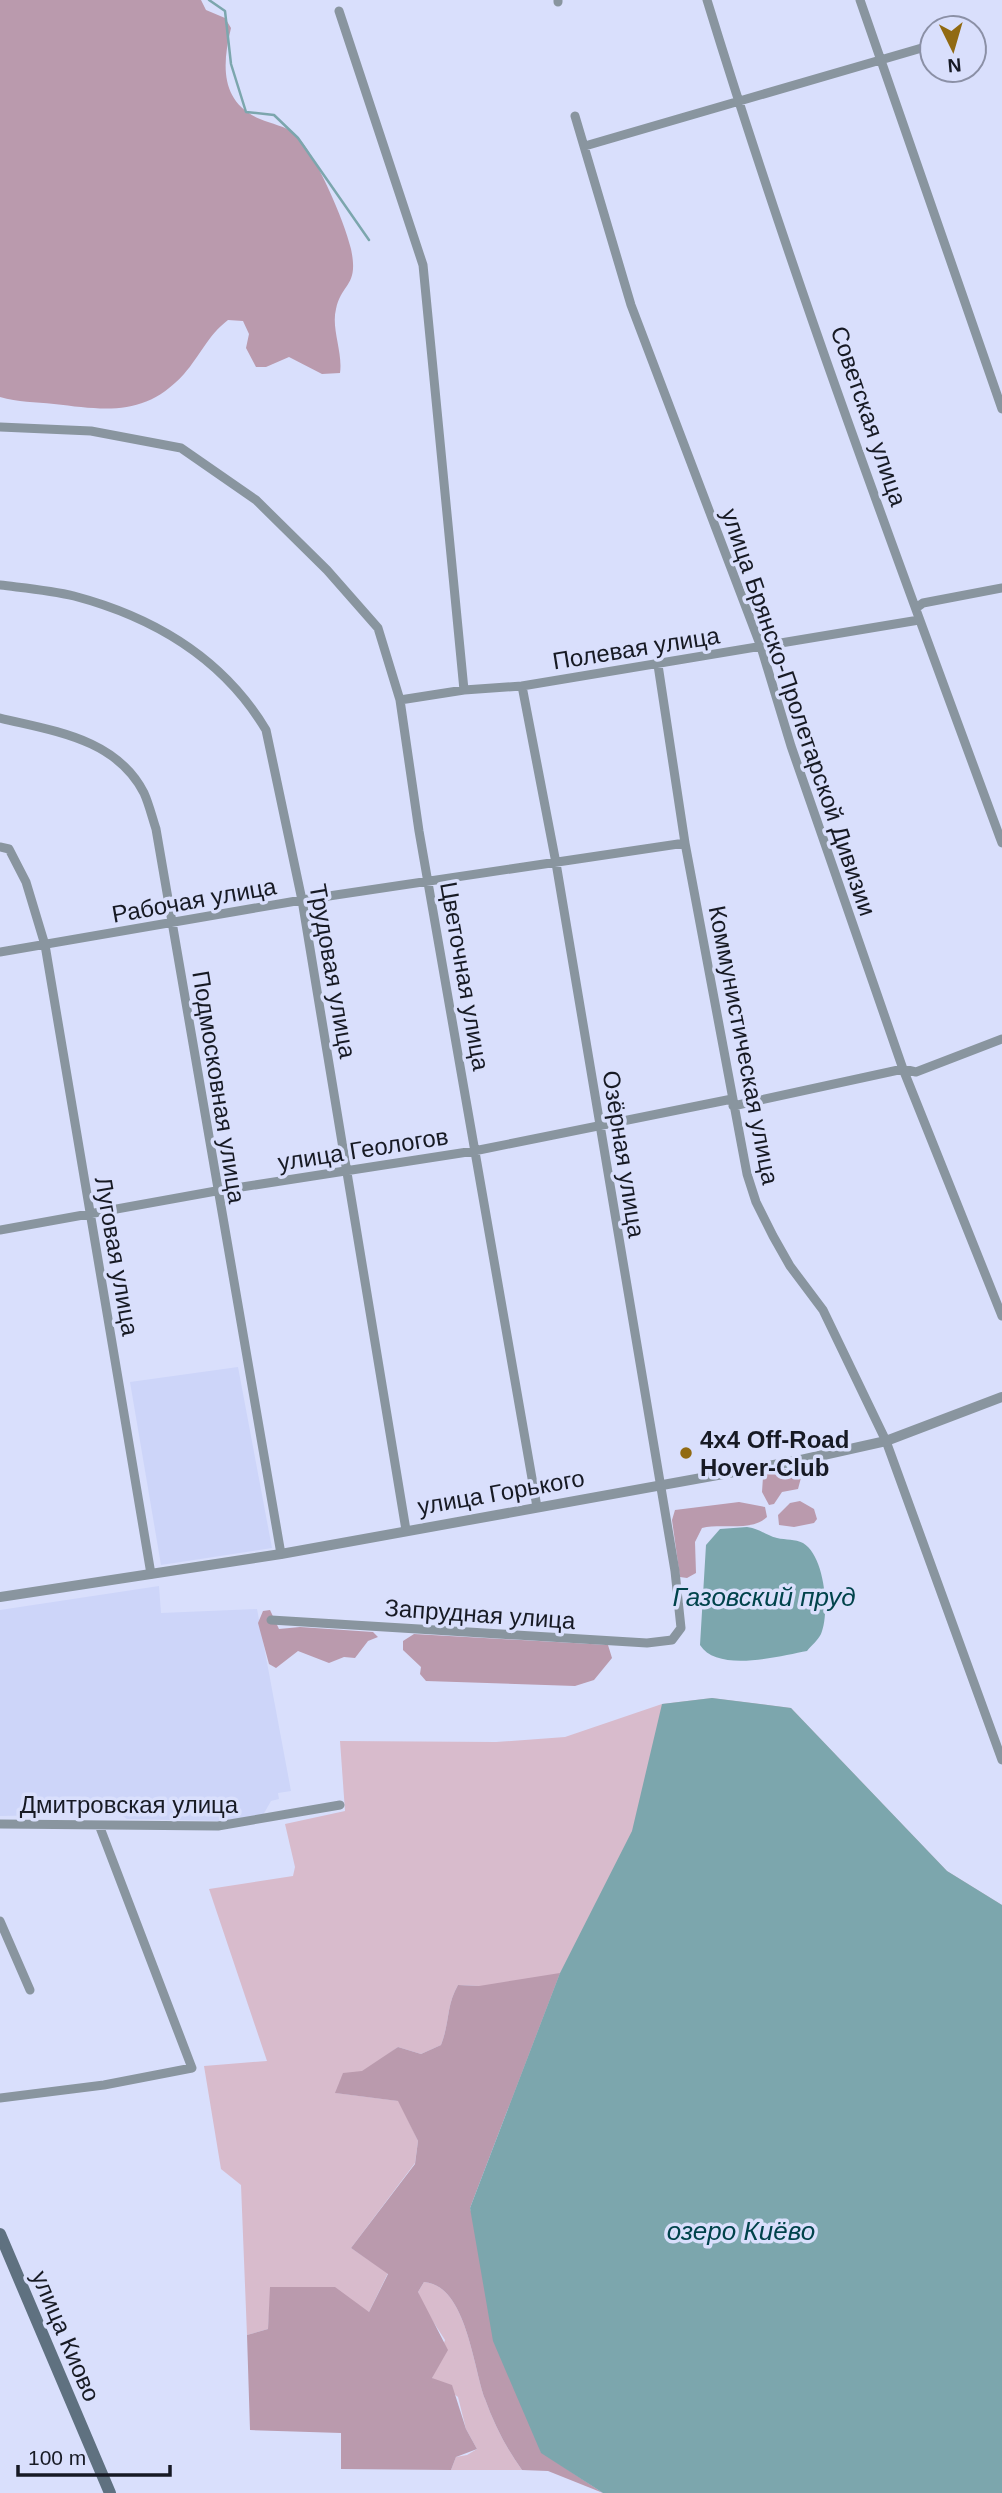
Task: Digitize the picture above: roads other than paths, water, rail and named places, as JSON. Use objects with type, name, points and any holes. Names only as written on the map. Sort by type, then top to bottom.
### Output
[{"type":"main road","name":"улица Киово","points":[[0,2234],[110,2493]]},
{"type":"street","name":"Советская улица","points":[[707,0],[738,102],[919,621],[1002,843]]},
{"type":"street","points":[[860,0],[1002,409]]},
{"type":"street","points":[[339,11],[423,265],[464,690]]},
{"type":"street","points":[[585,146],[918,50]]},
{"type":"street","name":"улица Брянско-Пролетарской Дивизии","points":[[575,116],[631,304],[761,647],[791,746],[903,1069],[1002,1316]]},
{"type":"street","name":"Цветочная улица","points":[[0,426],[91,431],[181,448],[256,500],[327,570],[378,628],[400,700],[474,1151],[537,1507]]},
{"type":"street","name":"Трудовая улица","points":[[0,584],[74,596],[162,627],[206,659],[252,706],[266,730],[302,900],[406,1531]]},
{"type":"street","points":[[916,608],[923,603],[1002,588]]},
{"type":"street","name":"Полевая улица","points":[[400,700],[464,690],[522,686],[919,621]]},
{"type":"street","name":"Коммунистическая улица","points":[[657,665],[685,844],[732,1103],[756,1202],[790,1266],[823,1310],[886,1441],[1002,1760]]},
{"type":"street","name":"Озёрная улица","points":[[522,686],[556,863],[680,1601],[681,1628]]},
{"type":"street","name":"Подмосковная улица","points":[[0,718],[90,741],[114,757],[143,792],[156,829],[216,1191],[281,1554]]},
{"type":"street","name":"Рабочая улица","points":[[0,952],[302,900],[685,844]]},
{"type":"street","name":"Луговая улица","points":[[0,847],[9,849],[26,881],[45,945],[151,1574]]},
{"type":"street","name":"улица Геологов","points":[[0,1230],[216,1191],[474,1151],[903,1069],[916,1072],[1002,1039]]},
{"type":"street","name":"улица Горького","points":[[0,1597],[281,1554],[801,1460],[886,1441],[1002,1397]]},
{"type":"street","name":"Запрудная улица","points":[[271,1620],[647,1643],[672,1640],[681,1628]]},
{"type":"street","name":"Дмитровская улица","points":[[0,1824],[218,1826],[340,1805]]},
{"type":"street","points":[[0,2098],[104,2085],[192,2068],[99,1825]]},
{"type":"street","points":[[0,1921],[30,1990]]},
{"type":"water","name":"Газовский пруд","points":[[747,1527],[777,1538],[803,1543],[816,1560],[824,1585],[824,1625],[821,1634],[807,1651],[766,1659],[734,1661],[708,1654],[700,1645],[706,1545],[720,1529]]},
{"type":"water","name":"озеро Киёво","points":[[712,1698],[791,1708],[947,1871],[1002,1905],[1002,2493],[603,2493],[541,2453],[493,2341],[470,2208],[560,1973],[632,1831],[662,1704]]},
{"type":"waterway","points":[[209,0],[225,11],[231,64],[246,112],[274,115],[298,138],[369,240]]},
{"type":"place","name":"4x4 Off-Road Hover-Club","points":[[686,1453]]}]
